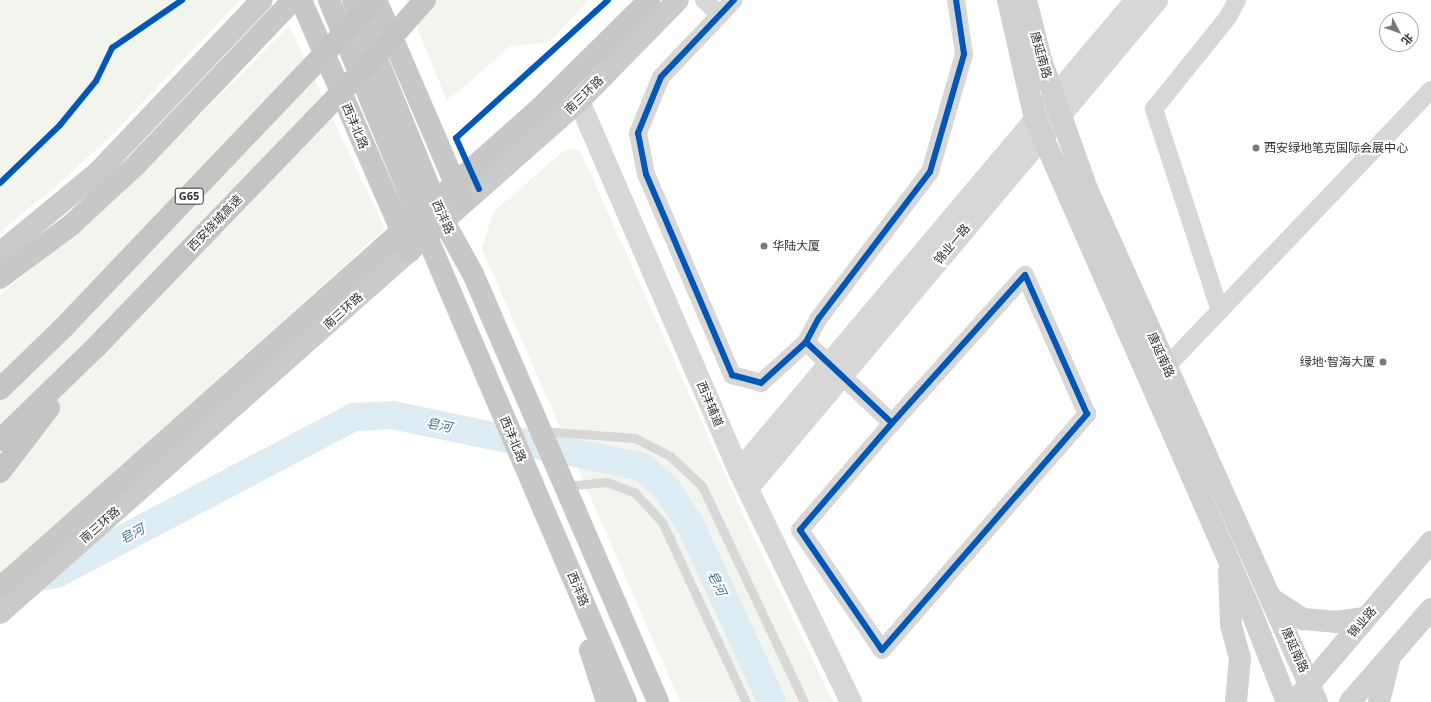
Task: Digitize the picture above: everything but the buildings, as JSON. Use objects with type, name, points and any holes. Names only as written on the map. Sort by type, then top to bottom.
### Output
[{"type":"highway","points":[[0,278],[71,225],[135,166],[293,0]]},
{"type":"highway","name":"西沣北路","points":[[301,0],[410,252]]},
{"type":"highway","name":"西沣路","points":[[329,0],[498,402]]},
{"type":"highway","name":"西沣路","points":[[352,0],[443,220],[473,274],[542,431]]},
{"type":"highway","points":[[375,0],[463,202]]},
{"type":"highway","name":"G65","points":[[0,390],[70,322],[375,0]]},
{"type":"highway","name":"西安绕城高速","points":[[0,440],[95,348],[368,64],[425,0]]},
{"type":"highway","name":"南三环路","points":[[0,588],[539,109],[649,0]]},
{"type":"highway","points":[[0,472],[95,348]]},
{"type":"highway","name":"西沣北路","points":[[498,402],[529,475]]},
{"type":"highway","points":[[542,431],[658,702]]},
{"type":"highway","name":"西沣路","points":[[529,475],[626,702]]},
{"type":"highway","points":[[544,510],[607,702]]},
{"type":"main road","points":[[0,253],[97,173],[262,0]]},
{"type":"main road","name":"南三环路","points":[[0,614],[410,252],[463,202],[580,102],[678,0]]},
{"type":"main road","name":"唐延南路","points":[[1008,0],[1039,128],[1228,561],[1287,702]]},
{"type":"main road","name":"唐延南路","points":[[1026,0],[1041,60],[1087,189],[1166,368],[1314,693]]},
{"type":"main road","name":"锦业路","points":[[1294,702],[1314,693],[1365,618],[1431,542]]},
{"type":"main road","points":[[1228,561],[1231,625],[1240,658],[1236,702]]},
{"type":"main road","points":[[1272,599],[1303,619],[1335,622],[1365,618]]},
{"type":"main road","points":[[1350,702],[1431,609]]},
{"type":"main road","points":[[1379,702],[1391,655]]},
{"type":"street","points":[[704,0],[720,15]]},
{"type":"street","points":[[734,0],[661,77],[638,133],[646,174],[732,375],[760,383],[806,342],[819,318],[930,172],[964,54],[956,0]]},
{"type":"street","name":"锦业一路","points":[[1058,106],[1136,0]]},
{"type":"street","name":"锦业一路","points":[[743,479],[1058,106],[1157,0]]},
{"type":"street","points":[[1220,311],[1154,109],[1228,17],[1237,0]]},
{"type":"street","points":[[1166,368],[1431,90]]},
{"type":"street","name":"西沣辅道","points":[[580,102],[743,479],[851,702]]},
{"type":"street","points":[[1025,275],[1087,414],[882,650],[800,530],[892,423],[1025,275]]},
{"type":"street","points":[[806,342],[892,423]]},
{"type":"lane","points":[[542,431],[635,438],[670,456],[702,486],[804,702]]},
{"type":"lane","points":[[565,486],[607,482],[635,493],[662,522],[746,702]]},
{"type":"shaded area","points":[[0,0],[240,0],[112,135],[61,182],[0,232]]},
{"type":"shaded area","points":[[406,0],[589,0],[549,42],[511,46],[447,101]]},
{"type":"shaded area","points":[[289,26],[385,229],[0,574],[0,295],[118,197]]},
{"type":"shaded area","points":[[566,149],[580,150],[746,521],[833,702],[680,702],[482,249],[493,212]]},
{"type":"waterway","name":"皂河","points":[[32,578],[56,574],[354,417],[392,415],[642,467],[667,489],[691,526],[772,702]]},
{"type":"cycle path","points":[[0,183],[60,125],[96,81],[112,48],[182,0]]},
{"type":"cycle path","points":[[479,189],[456,138],[608,0]]},
{"type":"cycle path","points":[[734,0],[661,77],[638,133],[646,174],[732,375],[761,383],[806,342],[819,318],[930,172],[964,54],[956,0]]},
{"type":"cycle path","points":[[806,342],[892,423],[800,530],[882,650],[1087,414],[1025,275],[892,423]]},
{"type":"place","name":"西安绿地笔克国际会展中心","points":[[1256,148]]},
{"type":"place","name":"华陆大厦","points":[[764,246]]},
{"type":"place","name":"绿地·智海大厦","points":[[1383,362]]}]
